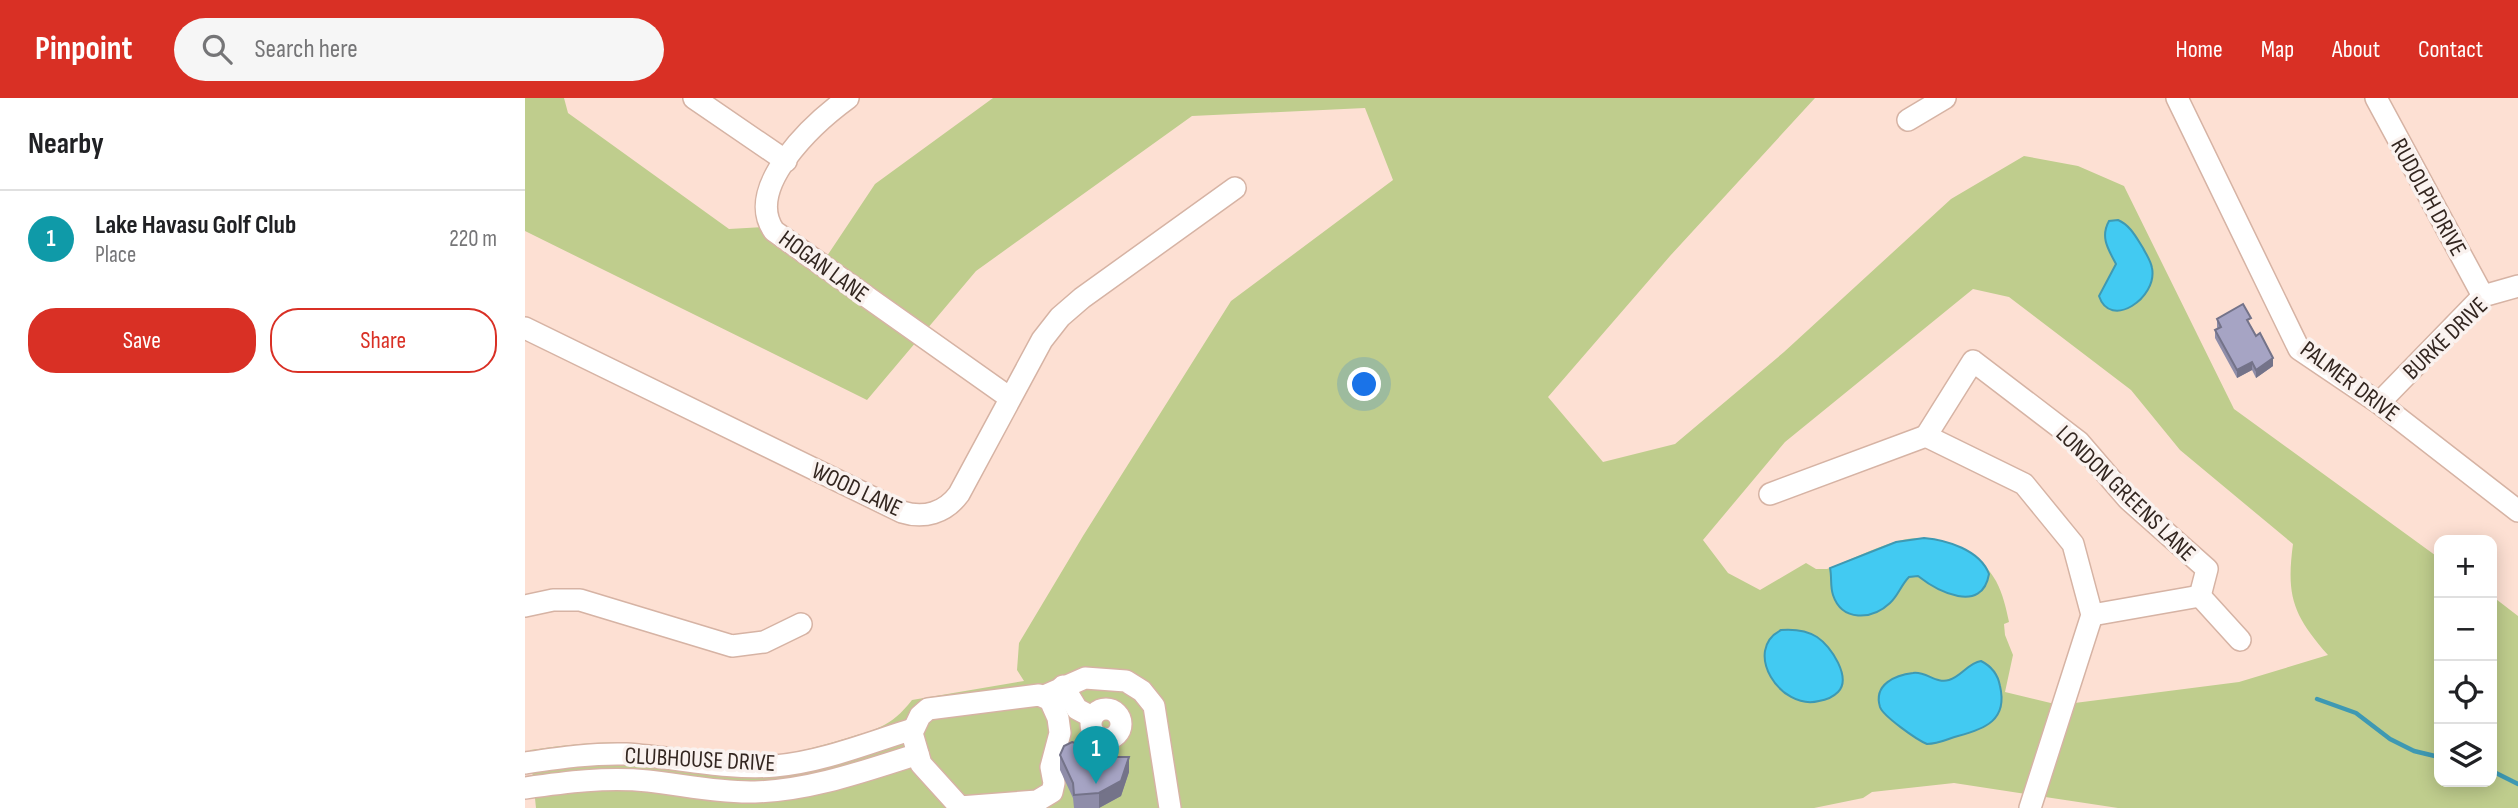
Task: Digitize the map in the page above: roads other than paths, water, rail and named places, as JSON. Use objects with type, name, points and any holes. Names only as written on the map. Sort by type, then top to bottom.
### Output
[{"type":"street","points":[[694,98],[786,161]]},
{"type":"street","name":"HOGAN LANE","points":[[848,98],[817,124],[770,185],[766,196],[766,214],[774,231],[1010,398]]},
{"type":"street","points":[[1908,120],[1945,98]]},
{"type":"street","name":"PALMER DRIVE","points":[[2177,98],[2299,349],[2379,403],[2518,510]]},
{"type":"street","name":"RUDOLPH DRIVE","points":[[2376,98],[2483,296]]},
{"type":"street","name":"WOOD LANE","points":[[525,328],[902,512],[913,515],[936,513],[954,500],[1042,340],[1071,307],[1235,188]]},
{"type":"street","name":"BURKE DRIVE","points":[[2379,403],[2483,296],[2518,286]]},
{"type":"street","name":"LONDON GREENS LANE","points":[[1926,436],[1973,361],[2079,442],[2128,499],[2207,569],[2200,596],[2092,615]]},
{"type":"street","points":[[1770,494],[1926,436],[2024,484],[2073,544],[2092,615],[2030,808]]},
{"type":"street","points":[[2200,596],[2240,640]]},
{"type":"street","points":[[525,606],[560,599],[580,600],[732,646],[764,642],[801,624]]},
{"type":"street","points":[[1044,696],[1050,701],[1060,728],[1051,764],[1054,785],[1052,792],[1037,801],[960,808],[921,764],[912,736],[913,729],[928,709],[1044,696],[1083,678],[1118,680],[1136,686],[1148,696],[1154,706],[1170,808]]},
{"type":"street","points":[[1063,686],[1077,709],[1092,717]]},
{"type":"street","name":"CLUBHOUSE DRIVE","points":[[525,762],[601,754],[650,756],[730,766],[774,766],[817,759],[913,729]]},
{"type":"street","name":"CLUBHOUSE DRIVE","points":[[525,788],[579,780],[625,779],[729,791],[776,791],[823,783],[918,754]]},
{"type":"water","points":[[2118,220],[2129,228],[2143,248],[2151,265],[2152,279],[2141,299],[2122,310],[2113,310],[2105,306],[2099,296],[2116,264],[2106,243],[2106,227],[2109,221]]},
{"type":"water","points":[[1924,538],[1962,548],[1985,566],[1989,574],[1985,586],[1978,594],[1968,597],[1947,593],[1918,576],[1909,577],[1893,600],[1875,613],[1858,616],[1843,610],[1837,604],[1832,592],[1830,568],[1896,542]]},
{"type":"water","points":[[1781,630],[1809,633],[1828,647],[1838,663],[1843,679],[1836,694],[1824,700],[1805,702],[1791,697],[1780,688],[1771,677],[1765,651],[1770,639]]},
{"type":"water","points":[[1981,661],[1996,675],[2002,698],[1997,715],[1977,730],[1927,744],[1887,716],[1880,707],[1880,692],[1887,682],[1893,679],[1918,673],[1949,680]]},
{"type":"waterway","points":[[2317,699],[2356,713],[2390,739],[2414,751],[2434,756]]},
{"type":"waterway","points":[[2497,774],[2518,784]]},
{"type":"place","name":"Lake Havasu Golf Club","points":[[1096,784]]}]
